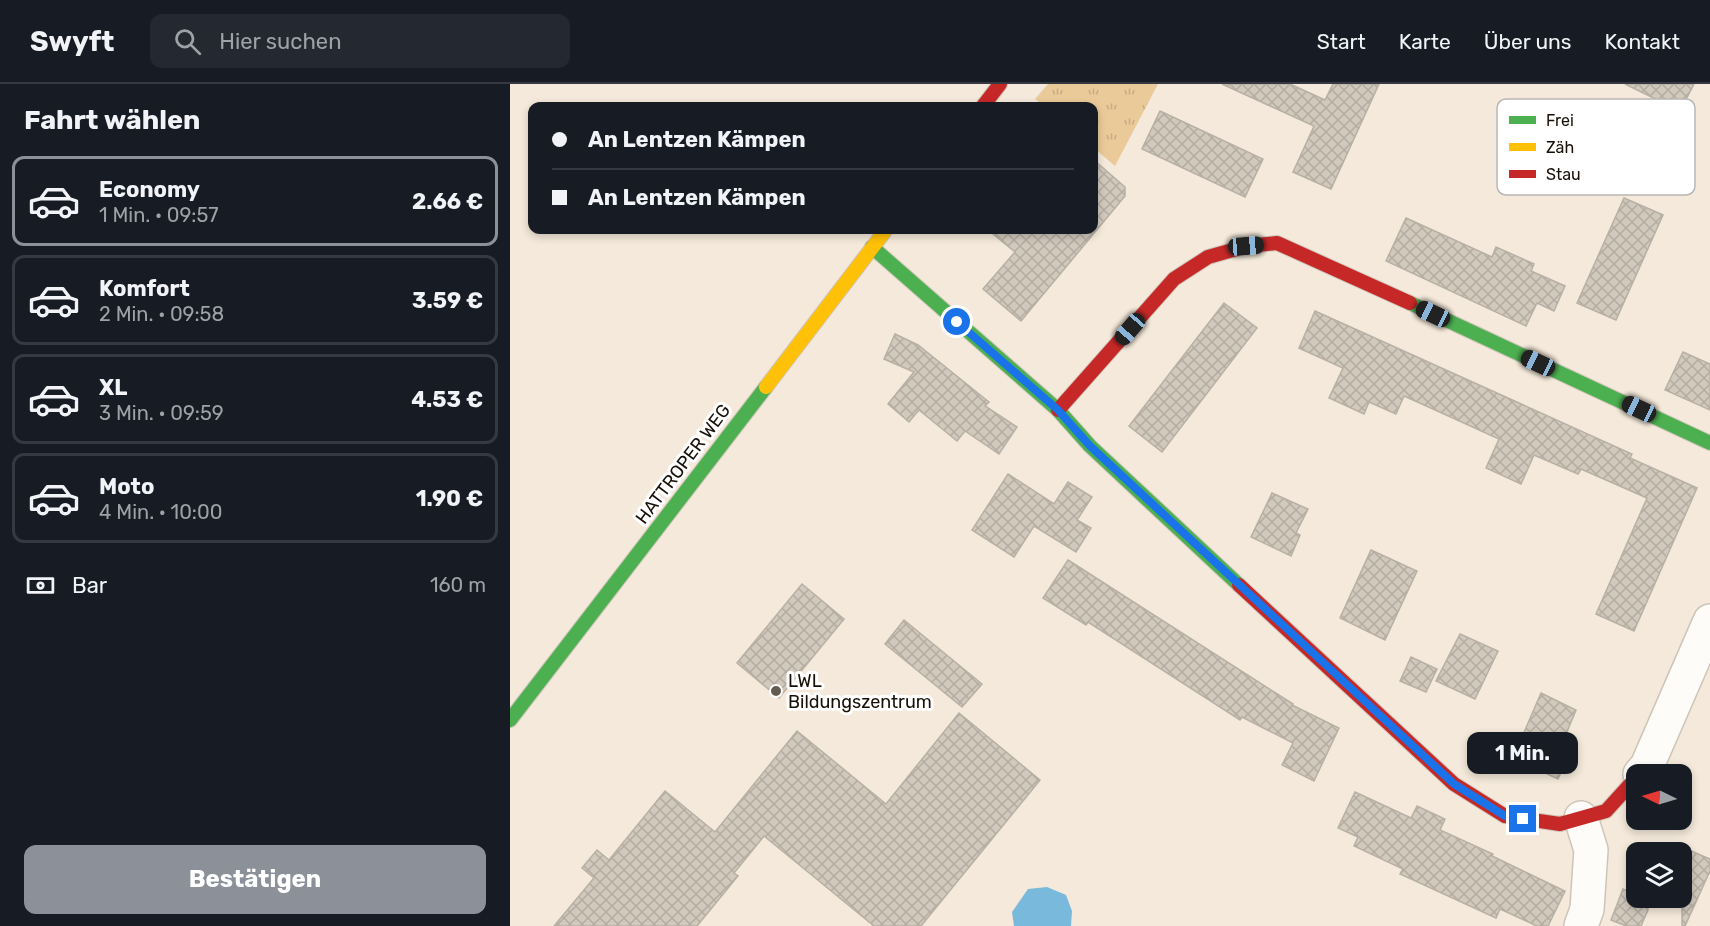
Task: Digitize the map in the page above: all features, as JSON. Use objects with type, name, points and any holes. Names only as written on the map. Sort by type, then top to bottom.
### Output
[{"type":"street","points":[[986,102],[1000,84]]},
{"type":"street","name":"HATTROPER WEG","points":[[510,720],[883,234]]},
{"type":"street","points":[[1058,410],[1174,279],[1208,257],[1246,246],[1277,243],[1710,443]]},
{"type":"street","points":[[872,247],[1058,410],[1099,454],[1454,784],[1505,816],[1560,824],[1606,811],[1626,789]]},
{"type":"street","points":[[1648,764],[1710,621]]},
{"type":"street","points":[[1581,818],[1591,850],[1587,909],[1581,926]]},
{"type":"green space","points":[[1048,84],[1158,84],[1115,166],[1098,151],[1098,102],[1039,102],[1035,99]]},
{"type":"water","points":[[1047,887],[1066,895],[1072,911],[1071,926],[1014,926],[1012,912],[1028,889]]},
{"type":"building","points":[[1222,84],[1290,84],[1325,100],[1333,84],[1379,84],[1331,189],[1293,172],[1314,126]]},
{"type":"building","points":[[1625,84],[1694,84],[1686,99],[1656,99]]},
{"type":"building","points":[[1160,111],[1263,159],[1245,197],[1142,149]]},
{"type":"building","points":[[1098,163],[1125,187],[1125,196],[1098,228]]},
{"type":"building","points":[[1624,198],[1663,215],[1616,320],[1577,303]]},
{"type":"building","points":[[1406,218],[1492,257],[1496,247],[1534,264],[1531,271],[1565,286],[1554,311],[1537,303],[1526,326],[1386,261]]},
{"type":"building","points":[[993,234],[1093,234],[1021,321],[983,289],[1015,252]]},
{"type":"building","points":[[1224,303],[1257,328],[1162,452],[1129,426]]},
{"type":"building","points":[[1315,311],[1632,454],[1630,458],[1697,488],[1634,631],[1596,614],[1647,498],[1581,469],[1578,474],[1534,455],[1521,484],[1486,468],[1499,439],[1404,396],[1396,414],[1369,402],[1364,414],[1329,398],[1343,368],[1299,348]]},
{"type":"building","points":[[895,334],[918,345],[989,402],[985,406],[1017,427],[999,454],[965,431],[957,441],[919,410],[909,422],[888,404],[914,372],[884,359]]},
{"type":"building","points":[[1683,352],[1710,364],[1710,410],[1665,390]]},
{"type":"building","points":[[1008,474],[1054,504],[1068,482],[1092,497],[1077,520],[1091,528],[1076,552],[1034,526],[1014,557],[972,530]]},
{"type":"building","points":[[1272,493],[1308,509],[1296,533],[1300,535],[1291,556],[1251,537]]},
{"type":"building","points":[[1371,550],[1417,571],[1385,640],[1340,618]]},
{"type":"building","points":[[1068,560],[1292,705],[1339,728],[1314,781],[1282,765],[1293,743],[1242,717],[1240,720],[1088,622],[1086,625],[1043,598]]},
{"type":"building","points":[[802,584],[844,619],[779,698],[737,663]]},
{"type":"building","points":[[904,620],[982,684],[962,707],[885,644]]},
{"type":"building","points":[[1460,634],[1498,651],[1475,699],[1436,681]]},
{"type":"building","points":[[1411,657],[1437,669],[1426,692],[1400,681]]},
{"type":"building","points":[[1541,693],[1576,710],[1559,751],[1569,755],[1558,779],[1513,758]]},
{"type":"building","points":[[959,713],[1040,780],[921,926],[874,926],[764,836],[734,873],[738,876],[697,926],[554,926],[594,878],[582,868],[597,850],[609,860],[665,791],[715,832],[797,731],[886,804]]},
{"type":"building","points":[[1355,792],[1411,818],[1417,806],[1445,819],[1440,830],[1565,891],[1548,926],[1537,926],[1500,909],[1496,918],[1400,874],[1403,869],[1354,846],[1358,837],[1338,828]]},
{"type":"building","points":[[1692,851],[1710,859],[1710,871],[1685,926],[1682,926],[1682,908],[1692,908]]},
{"type":"building","points":[[1623,889],[1626,890],[1626,908],[1648,908],[1641,926],[1626,926],[1611,920]]},
{"type":"traffic: fast","points":[[872,247],[1058,410],[1090,446],[1239,585]]},
{"type":"traffic: fast","points":[[1410,303],[1710,443]]},
{"type":"traffic: fast","points":[[510,720],[766,387]]},
{"type":"traffic: slow","points":[[766,387],[883,234]]},
{"type":"traffic: jam","points":[[986,102],[1000,84]]},
{"type":"traffic: jam","points":[[1058,410],[1174,279],[1208,257],[1247,246],[1277,243],[1410,303]]},
{"type":"traffic: jam","points":[[1239,585],[1454,784],[1505,816],[1560,824],[1606,811],[1626,789]]},
{"type":"place","name":"LWL Bildungszentrum","points":[[776,691]]},
{"type":"route","points":[[957,322],[1058,410],[1090,446],[1454,784],[1505,816],[1523,819]]}]
